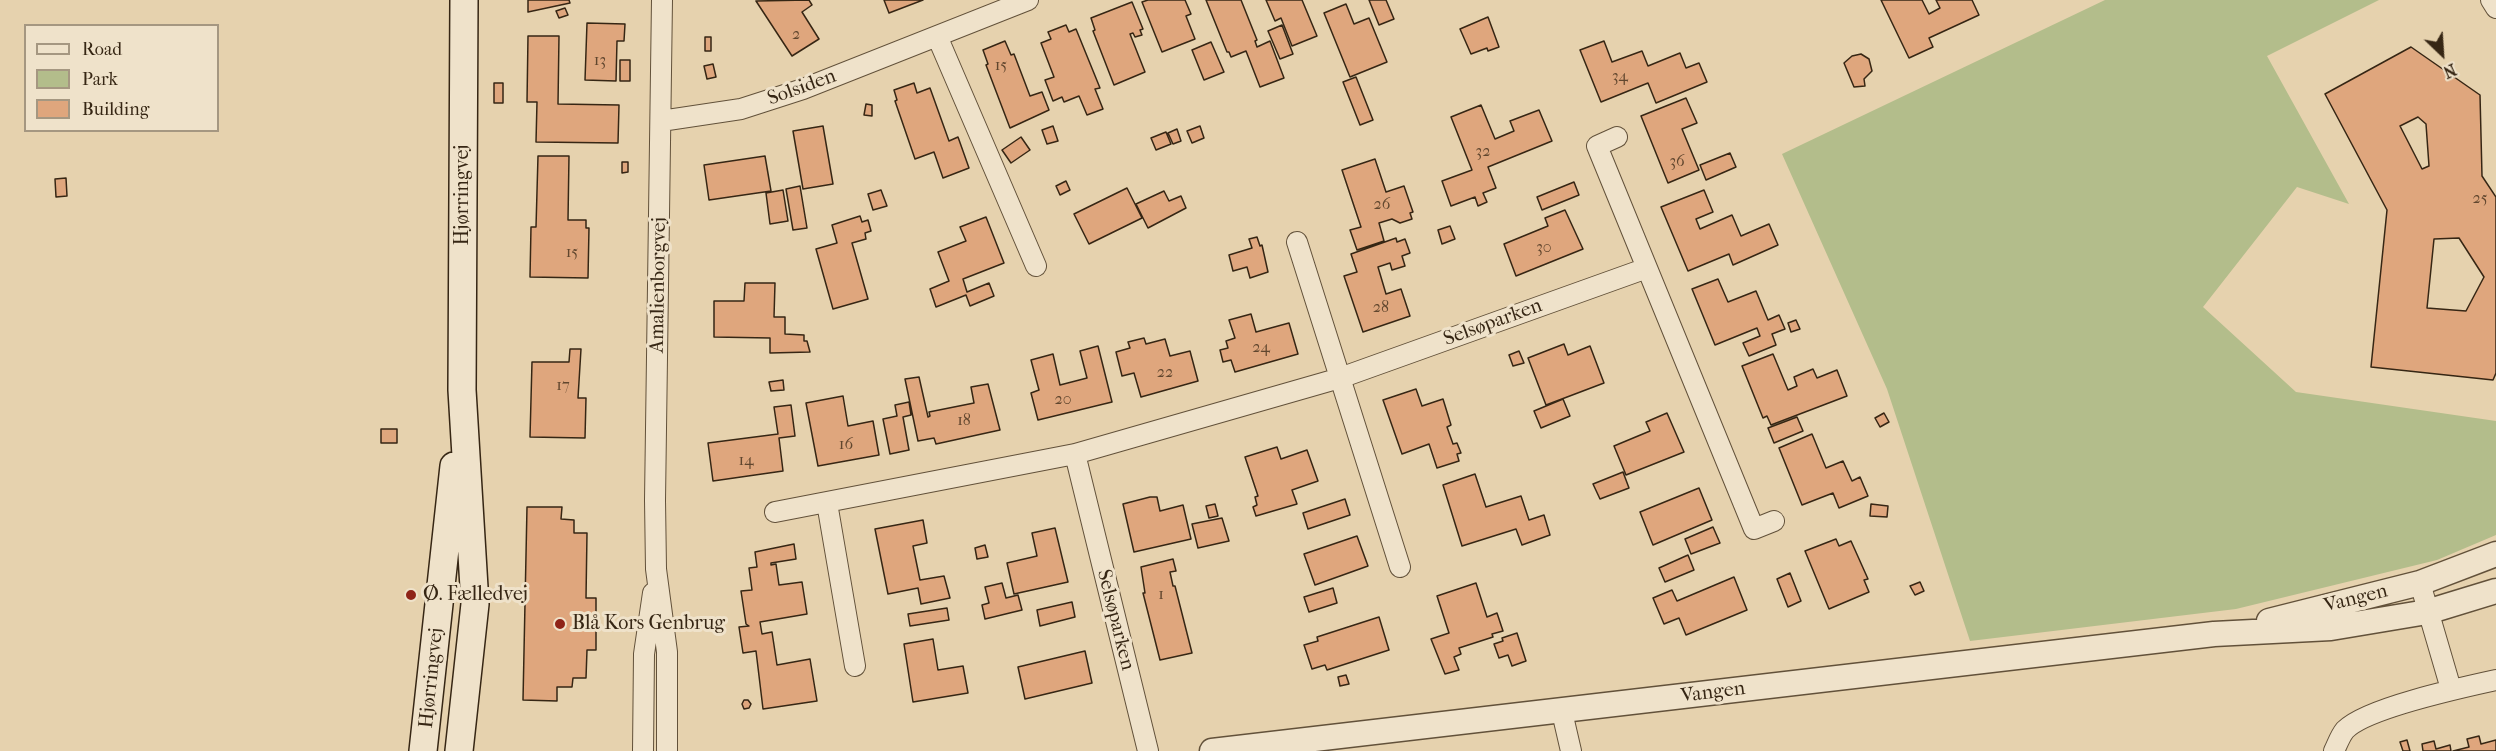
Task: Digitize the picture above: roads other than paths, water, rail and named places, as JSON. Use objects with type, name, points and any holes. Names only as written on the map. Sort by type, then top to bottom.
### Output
[{"type":"main road","name":"Hjørringvej","points":[[459,751],[476,604],[462,390],[464,0]]},
{"type":"main road","name":"Hjørringvej","points":[[423,751],[462,390]]},
{"type":"street","name":"Amalienborgvej","points":[[643,751],[644,654],[656,569],[662,0]]},
{"type":"street","name":"Solsiden","points":[[661,121],[741,109],[803,90],[1028,0]]},
{"type":"street","points":[[2491,0],[2496,8]]},
{"type":"street","points":[[937,36],[1036,266]]},
{"type":"street","points":[[1617,137],[1597,146],[1754,529],[1774,521]]},
{"type":"street","points":[[1297,243],[1400,567]]},
{"type":"street","name":"Selsøparken","points":[[775,512],[1075,454],[1340,378],[1647,268]]},
{"type":"street","name":"Selsøparken","points":[[1075,454],[1148,751]]},
{"type":"street","points":[[827,503],[855,666]]},
{"type":"street","name":"Vangen","points":[[2214,634],[2420,583],[2496,554]]},
{"type":"street","name":"Amalienborgvej","points":[[656,569],[667,652],[667,751]]},
{"type":"street","points":[[2420,583],[2451,690]]},
{"type":"street","name":"Vangen","points":[[1212,751],[1562,712],[2214,634],[2331,628],[2427,612],[2496,591]]},
{"type":"street","points":[[2334,751],[2345,730],[2376,713],[2451,690],[2496,680]]},
{"type":"street","points":[[1562,712],[1570,751]]},
{"type":"place","name":"Ø. Fælledvej","points":[[411,595]]},
{"type":"place","name":"Blå Kors Genbrug","points":[[560,624]]}]
